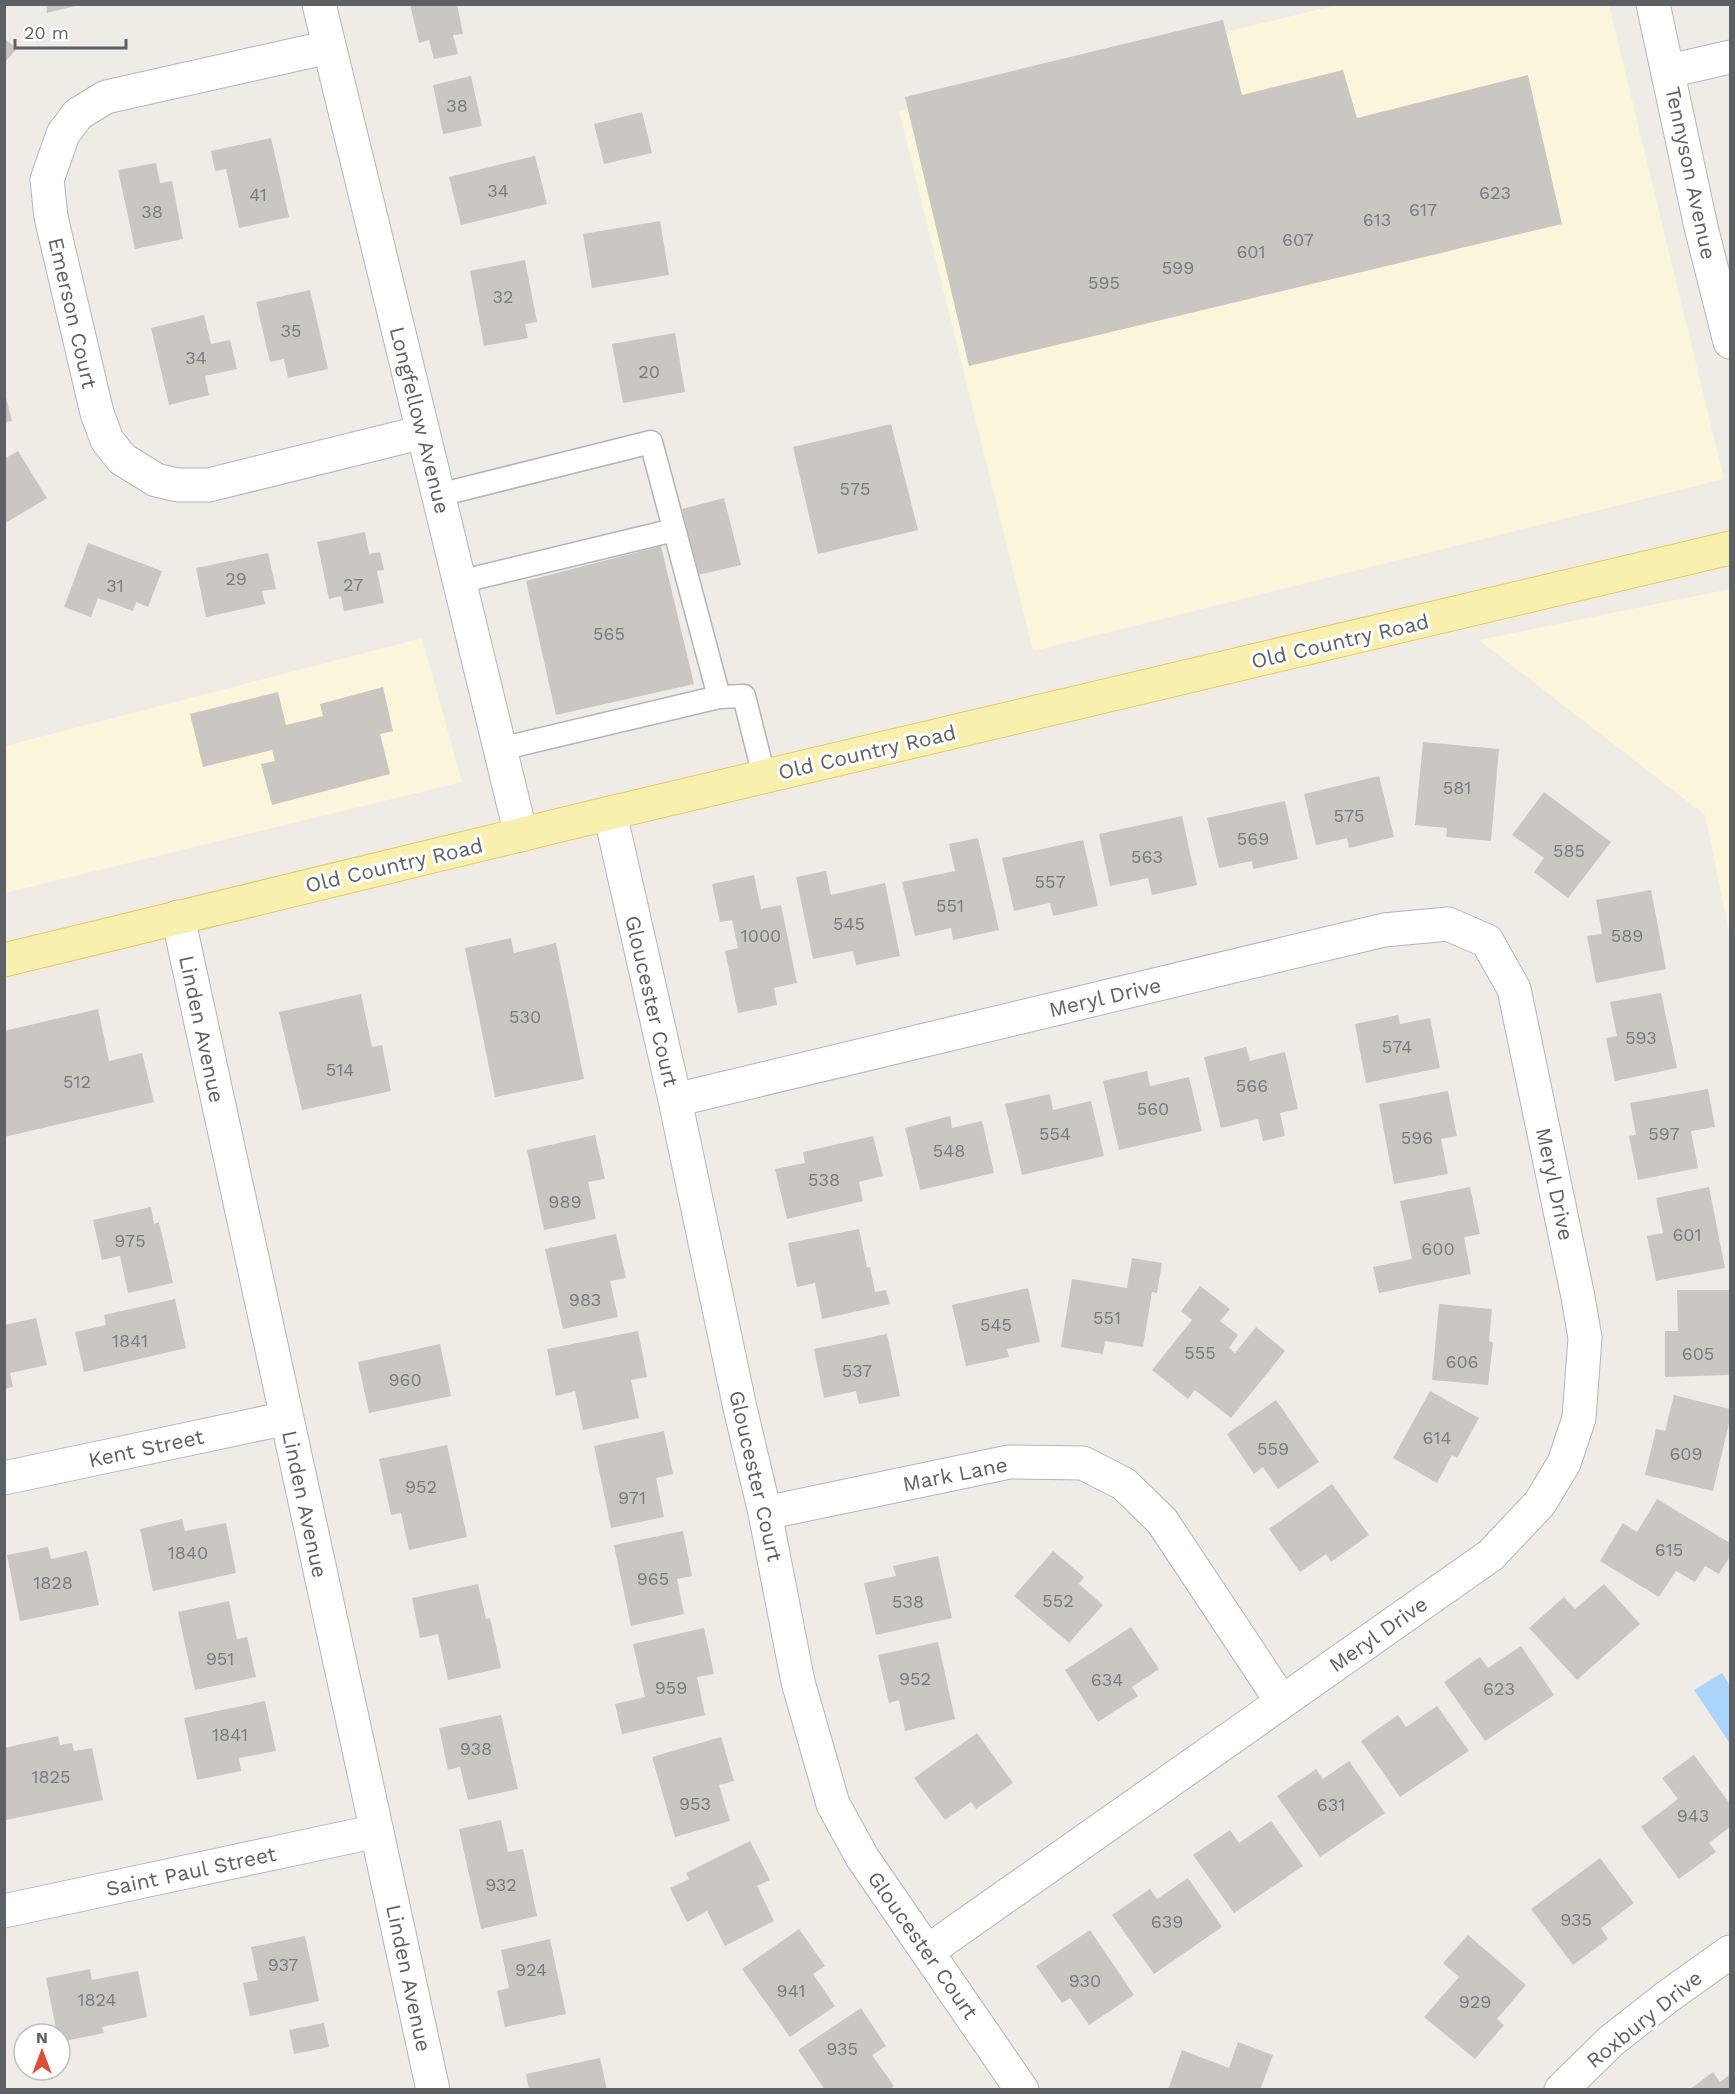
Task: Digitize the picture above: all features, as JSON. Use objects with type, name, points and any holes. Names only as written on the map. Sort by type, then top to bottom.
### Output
[{"type":"main road","name":"Old Country Road","points":[[4,960],[764,776],[1731,548]]},
{"type":"street","name":"Longfellow Avenue","points":[[319,4],[521,835]]},
{"type":"street","name":"Tennyson Avenue","points":[[1653,4],[1701,226],[1731,342]]},
{"type":"street","name":"Emerson Court","points":[[329,47],[106,97],[78,114],[63,134],[47,180],[51,217],[94,402],[107,440],[122,459],[156,480],[178,485],[209,485],[423,432]]},
{"type":"street","points":[[1669,71],[1731,57]]},
{"type":"street","name":"Gloucester Court","points":[[610,813],[765,1513],[798,1682],[833,1804],[862,1857],[1022,2090]]},
{"type":"street","name":"Linden Avenue","points":[[178,917],[433,2090]]},
{"type":"street","name":"Meryl Drive","points":[[675,1100],[1384,930],[1448,924],[1487,941],[1514,989],[1585,1338],[1579,1418],[1564,1463],[1540,1503],[1491,1555],[928,1951]]},
{"type":"street","name":"Kent Street","points":[[4,1478],[287,1418]]},
{"type":"street","name":"Mark Lane","points":[[765,1513],[1009,1462],[1083,1463],[1124,1484],[1162,1521],[1282,1702]]},
{"type":"street","name":"Saint Paul Street","points":[[4,1911],[377,1831]]},
{"type":"street","name":"Roxbury Drive","points":[[1561,2090],[1611,2041],[1667,1996],[1731,1952]]},
{"type":"lane","points":[[439,495],[651,442],[719,697]]},
{"type":"lane","points":[[459,582],[674,530]]},
{"type":"lane","points":[[500,749],[719,697],[744,696],[764,776]]},
{"type":"shaded area","points":[[1337,5],[1609,5],[1724,479],[1033,651],[899,111]]},
{"type":"shaded area","points":[[1730,589],[1730,936],[1705,815],[1479,640]]},
{"type":"shaded area","points":[[422,638],[462,782],[5,893],[5,746]]},
{"type":"water","points":[[1722,1673],[1730,1686],[1729,1742],[1694,1690]]},
{"type":"building","points":[[46,4],[79,4],[79,5],[47,13]]},
{"type":"building","points":[[410,4],[457,4],[463,34],[453,35],[458,54],[434,59],[429,40],[419,43]]},
{"type":"building","points":[[1223,20],[1242,95],[1343,70],[1357,118],[1528,75],[1562,224],[969,366],[905,97]]},
{"type":"building","points":[[4,38],[17,49],[4,63]]},
{"type":"building","points":[[471,76],[482,126],[443,134],[433,85]]},
{"type":"building","points":[[642,112],[652,153],[604,164],[594,124]]},
{"type":"building","points":[[271,138],[289,217],[239,228],[226,169],[215,171],[211,151]]},
{"type":"building","points":[[535,156],[547,204],[461,225],[449,177]]},
{"type":"building","points":[[156,163],[160,183],[172,181],[183,239],[135,249],[118,170]]},
{"type":"building","points":[[660,221],[669,275],[592,288],[583,234]]},
{"type":"building","points":[[525,260],[537,322],[525,324],[528,338],[484,346],[470,271]]},
{"type":"building","points":[[310,290],[328,369],[288,378],[284,359],[270,362],[256,302]]},
{"type":"building","points":[[204,315],[211,344],[230,340],[237,369],[205,376],[209,395],[169,405],[151,328]]},
{"type":"building","points":[[675,333],[685,392],[623,403],[612,344]]},
{"type":"building","points":[[4,390],[12,421],[4,422]]},
{"type":"building","points":[[891,424],[918,530],[818,554],[793,447]]},
{"type":"building","points":[[18,451],[47,498],[4,524],[4,459]]},
{"type":"building","points":[[724,498],[741,565],[698,575],[682,509]]},
{"type":"building","points":[[365,532],[369,554],[380,552],[384,570],[377,571],[384,603],[344,611],[341,596],[329,599],[317,542]]},
{"type":"building","points":[[88,543],[162,571],[148,607],[136,602],[133,611],[98,598],[91,617],[64,607]]},
{"type":"building","points":[[661,546],[694,684],[556,715],[526,581]]},
{"type":"building","points":[[268,553],[276,589],[262,591],[265,604],[206,617],[196,568]]},
{"type":"building","points":[[383,687],[393,731],[380,734],[390,774],[272,805],[261,764],[275,761],[272,750],[203,767],[190,714],[278,692],[286,725],[323,716],[320,704]]},
{"type":"building","points":[[1423,742],[1499,749],[1491,841],[1446,837],[1447,828],[1415,825]]},
{"type":"building","points":[[1379,776],[1394,837],[1349,848],[1347,838],[1316,845],[1304,794]]},
{"type":"building","points":[[1544,792],[1611,842],[1568,898],[1534,872],[1544,858],[1512,835]]},
{"type":"building","points":[[1285,801],[1298,859],[1253,869],[1252,861],[1219,868],[1207,818]]},
{"type":"building","points":[[1182,816],[1197,885],[1152,895],[1148,878],[1110,886],[1099,834]]},
{"type":"building","points":[[978,838],[999,930],[953,940],[951,928],[915,936],[902,882],[955,871],[949,844]]},
{"type":"building","points":[[1083,840],[1098,906],[1053,916],[1050,903],[1014,911],[1002,858]]},
{"type":"building","points":[[826,871],[831,895],[885,883],[900,956],[856,965],[853,951],[813,959],[796,877]]},
{"type":"building","points":[[754,875],[761,909],[781,905],[797,983],[774,988],[777,1005],[738,1013],[725,951],[738,948],[732,920],[720,922],[712,884]]},
{"type":"building","points":[[1651,890],[1666,969],[1596,983],[1587,936],[1602,934],[1596,900]]},
{"type":"building","points":[[511,938],[514,953],[556,943],[584,1079],[495,1097],[465,948]]},
{"type":"building","points":[[1661,993],[1677,1068],[1615,1081],[1606,1038],[1617,1036],[1610,1002]]},
{"type":"building","points":[[361,994],[372,1047],[382,1045],[391,1091],[302,1110],[279,1012]]},
{"type":"building","points":[[98,1009],[109,1061],[142,1053],[154,1102],[4,1137],[4,1031]]},
{"type":"building","points":[[1398,1015],[1400,1024],[1430,1018],[1440,1068],[1366,1083],[1355,1024]]},
{"type":"building","points":[[1246,1047],[1250,1061],[1285,1052],[1298,1109],[1280,1113],[1285,1136],[1263,1141],[1258,1119],[1221,1128],[1204,1057]]},
{"type":"building","points":[[1147,1071],[1150,1086],[1189,1077],[1202,1131],[1119,1150],[1103,1081]]},
{"type":"building","points":[[1708,1089],[1715,1127],[1691,1131],[1698,1168],[1638,1180],[1629,1136],[1636,1135],[1630,1103]]},
{"type":"building","points":[[1448,1091],[1457,1136],[1441,1139],[1448,1174],[1394,1184],[1379,1104]]},
{"type":"building","points":[[1050,1094],[1053,1110],[1091,1101],[1104,1156],[1022,1175],[1005,1104]]},
{"type":"building","points":[[950,1116],[952,1128],[982,1121],[994,1173],[920,1190],[905,1128]]},
{"type":"building","points":[[595,1135],[605,1179],[588,1182],[596,1219],[544,1230],[527,1150]]},
{"type":"building","points":[[873,1136],[883,1176],[859,1182],[863,1201],[787,1219],[775,1169],[805,1163],[803,1152]]},
{"type":"building","points":[[1470,1187],[1480,1234],[1464,1237],[1471,1274],[1379,1293],[1373,1267],[1412,1259],[1400,1201]]},
{"type":"building","points":[[1709,1187],[1725,1268],[1656,1281],[1647,1236],[1663,1233],[1656,1198]]},
{"type":"building","points":[[151,1207],[154,1224],[159,1222],[173,1283],[128,1293],[120,1256],[102,1260],[93,1220]]},
{"type":"building","points":[[859,1229],[875,1292],[886,1290],[890,1304],[822,1319],[815,1283],[797,1287],[788,1243]]},
{"type":"building","points":[[616,1234],[626,1278],[610,1281],[618,1317],[563,1329],[545,1249]]},
{"type":"building","points":[[1132,1258],[1162,1263],[1157,1293],[1152,1292],[1143,1347],[1105,1341],[1103,1354],[1061,1347],[1072,1279],[1127,1288]]},
{"type":"building","points":[[1200,1286],[1230,1309],[1220,1321],[1238,1335],[1229,1348],[1235,1353],[1256,1327],[1285,1351],[1231,1418],[1195,1390],[1188,1399],[1152,1370],[1192,1320],[1181,1311]]},
{"type":"building","points":[[1028,1288],[1040,1342],[1007,1349],[1009,1357],[966,1366],[952,1305]]},
{"type":"building","points":[[1677,1290],[1730,1290],[1730,1375],[1665,1377],[1665,1331],[1678,1331]]},
{"type":"building","points":[[175,1299],[186,1348],[84,1372],[75,1332],[106,1325],[104,1315]]},
{"type":"building","points":[[1439,1304],[1492,1309],[1489,1341],[1493,1342],[1488,1385],[1432,1380]]},
{"type":"building","points":[[36,1318],[47,1365],[10,1373],[13,1387],[4,1389],[4,1325]]},
{"type":"building","points":[[638,1331],[647,1377],[631,1380],[639,1418],[583,1430],[575,1391],[556,1396],[547,1349]]},
{"type":"building","points":[[887,1334],[900,1396],[859,1404],[856,1391],[824,1398],[814,1349]]},
{"type":"building","points":[[440,1344],[451,1396],[369,1413],[358,1362]]},
{"type":"building","points":[[1430,1391],[1479,1418],[1457,1458],[1452,1455],[1437,1483],[1393,1458]]},
{"type":"building","points":[[1674,1395],[1730,1409],[1730,1419],[1713,1491],[1645,1475],[1656,1429],[1665,1431]]},
{"type":"building","points":[[1276,1400],[1319,1462],[1278,1489],[1263,1467],[1254,1474],[1227,1434]]},
{"type":"building","points":[[664,1431],[673,1474],[656,1478],[664,1517],[611,1528],[594,1446]]},
{"type":"building","points":[[447,1445],[467,1537],[409,1550],[401,1513],[391,1515],[379,1459]]},
{"type":"building","points":[[1332,1484],[1369,1535],[1331,1562],[1326,1554],[1300,1572],[1269,1529]]},
{"type":"building","points":[[1657,1499],[1730,1543],[1730,1556],[1719,1574],[1705,1566],[1695,1582],[1676,1571],[1659,1597],[1600,1561],[1623,1523],[1637,1532]]},
{"type":"building","points":[[182,1519],[185,1531],[226,1523],[236,1573],[153,1591],[140,1529]]},
{"type":"building","points":[[683,1531],[692,1576],[677,1579],[684,1614],[631,1626],[614,1545]]},
{"type":"building","points":[[48,1547],[51,1559],[87,1551],[99,1605],[20,1621],[7,1555]]},
{"type":"building","points":[[1053,1551],[1084,1577],[1079,1584],[1103,1605],[1069,1643],[1014,1596]]},
{"type":"building","points":[[938,1556],[952,1618],[876,1635],[864,1583],[896,1576],[893,1566]]},
{"type":"building","points":[[478,1584],[486,1619],[490,1618],[501,1668],[448,1680],[438,1634],[420,1638],[412,1598]]},
{"type":"building","points":[[1604,1584],[1640,1624],[1577,1680],[1529,1628],[1564,1597],[1575,1609]]},
{"type":"building","points":[[229,1601],[237,1639],[247,1637],[256,1677],[195,1690],[178,1612]]},
{"type":"building","points":[[1131,1627],[1159,1669],[1132,1687],[1138,1696],[1098,1722],[1065,1670]]},
{"type":"building","points":[[704,1628],[714,1674],[697,1677],[705,1715],[622,1734],[615,1704],[645,1697],[633,1644]]},
{"type":"building","points":[[938,1642],[955,1719],[905,1731],[899,1700],[889,1703],[878,1655]]},
{"type":"building","points":[[1521,1646],[1554,1695],[1485,1741],[1444,1682],[1480,1657],[1488,1668]]},
{"type":"building","points":[[265,1701],[276,1751],[239,1758],[241,1771],[197,1780],[184,1718]]},
{"type":"building","points":[[1437,1706],[1469,1751],[1400,1797],[1361,1741],[1398,1715],[1406,1727]]},
{"type":"building","points":[[501,1715],[518,1789],[468,1800],[460,1767],[448,1770],[439,1728]]},
{"type":"building","points":[[977,1733],[1013,1783],[976,1809],[971,1802],[945,1820],[914,1778]]},
{"type":"building","points":[[58,1736],[60,1745],[72,1743],[74,1751],[92,1748],[103,1800],[6,1820],[4,1748]]},
{"type":"building","points":[[721,1737],[734,1781],[719,1785],[730,1821],[675,1837],[652,1757]]},
{"type":"building","points":[[1694,1755],[1730,1804],[1730,1827],[1709,1843],[1716,1852],[1679,1879],[1641,1827],[1678,1799],[1662,1778]]},
{"type":"building","points":[[1349,1761],[1385,1813],[1320,1857],[1277,1796],[1316,1769],[1323,1779]]},
{"type":"building","points":[[501,1820],[508,1852],[523,1849],[537,1916],[481,1929],[459,1829]]},
{"type":"building","points":[[1271,1821],[1303,1866],[1234,1913],[1193,1855],[1230,1830],[1239,1843]]},
{"type":"building","points":[[750,1841],[770,1880],[757,1886],[774,1921],[725,1946],[707,1911],[687,1922],[670,1888],[689,1879],[686,1873]]},
{"type":"building","points":[[1600,1858],[1634,1903],[1601,1928],[1608,1939],[1573,1965],[1531,1909]]},
{"type":"building","points":[[1188,1878],[1222,1927],[1154,1974],[1112,1915],[1150,1889],[1157,1899]]},
{"type":"building","points":[[799,1929],[825,1966],[813,1974],[835,2006],[790,2037],[742,1969]]},
{"type":"building","points":[[1090,1930],[1134,1995],[1089,2025],[1070,1998],[1062,2003],[1036,1966]]},
{"type":"building","points":[[1468,1935],[1526,1985],[1497,2019],[1504,2025],[1475,2059],[1424,2017],[1459,1977],[1443,1963]]},
{"type":"building","points":[[305,1936],[319,2001],[250,2016],[243,1983],[258,1980],[251,1947]]},
{"type":"building","points":[[550,1939],[566,2014],[505,2027],[497,1991],[509,1988],[501,1950]]},
{"type":"building","points":[[90,1969],[92,1980],[138,1971],[147,2017],[102,2027],[104,2033],[72,2040],[72,2022],[55,2022],[46,1978]]},
{"type":"building","points":[[861,2008],[886,2046],[872,2055],[894,2086],[889,2090],[825,2090],[798,2050]]},
{"type":"building","points":[[324,2023],[329,2047],[294,2054],[289,2030]]},
{"type":"building","points":[[1238,2042],[1273,2055],[1260,2090],[1168,2090],[1182,2050],[1229,2068]]},
{"type":"building","points":[[600,2058],[607,2090],[529,2090],[526,2074]]},
{"type":"building","points":[[1713,2072],[1720,2082],[1730,2074],[1730,2090],[1689,2090]]}]
